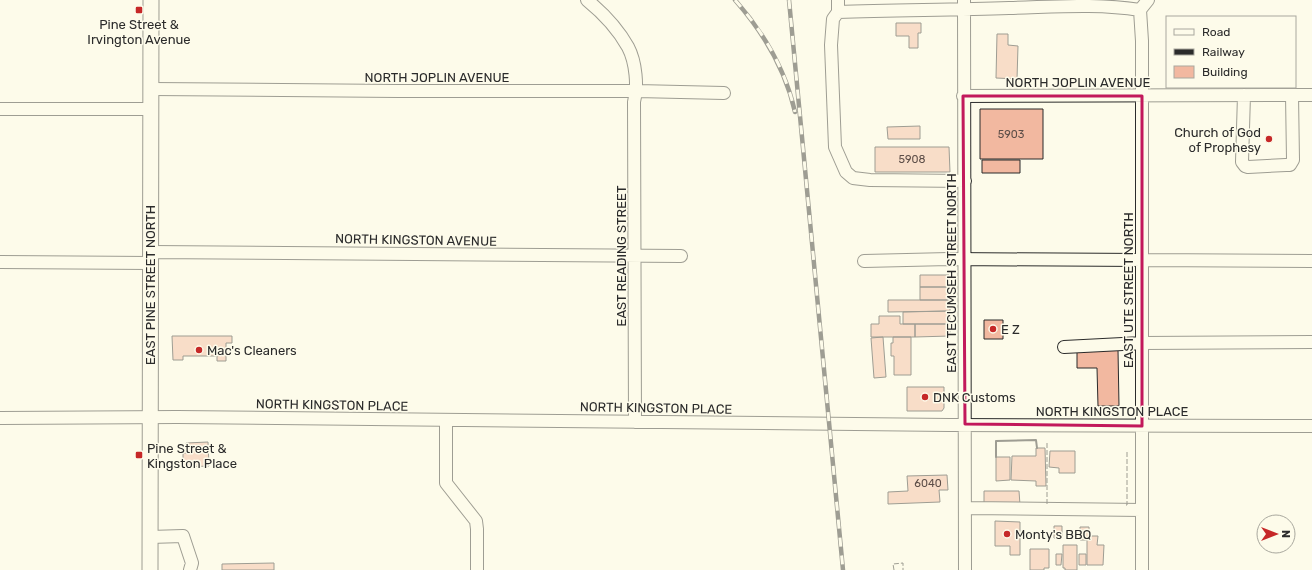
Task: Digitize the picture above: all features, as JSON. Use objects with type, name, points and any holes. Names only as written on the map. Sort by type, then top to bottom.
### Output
[{"type":"main road","name":"EAST PINE STREET NORTH","points":[[150,570],[151,0]]},
{"type":"street","name":"EAST READING STREET","points":[[587,0],[605,15],[629,48],[635,69],[637,91],[634,102],[635,422]]},
{"type":"street","points":[[965,181],[870,180],[852,178],[846,172],[835,147],[831,45],[833,19],[838,6],[1119,6],[1140,10],[1148,0]]},
{"type":"street","name":"EAST TECUMSEH STREET NORTH","points":[[964,5],[965,570]]},
{"type":"street","name":"EAST UTE STREET NORTH","points":[[1140,10],[1142,41],[1142,570]]},
{"type":"street","name":"NORTH JOPLIN AVENUE","points":[[151,90],[637,91],[724,93]]},
{"type":"street","points":[[1244,95],[1242,162],[1245,166],[1286,166],[1292,163],[1292,95]]},
{"type":"street","name":"NORTH JOPLIN AVENUE","points":[[963,96],[1312,95]]},
{"type":"street","points":[[0,109],[150,109]]},
{"type":"street","name":"NORTH KINGSTON AVENUE","points":[[0,262],[150,258],[682,256]]},
{"type":"street","points":[[864,261],[965,259],[1312,261]]},
{"type":"street","points":[[1064,347],[1142,343],[1312,342]]},
{"type":"street","name":"NORTH KINGSTON PLACE","points":[[0,418],[1312,426]]},
{"type":"street","points":[[446,420],[446,480],[448,486],[476,521],[478,570]]},
{"type":"street","points":[[966,508],[1142,510]]},
{"type":"street","points":[[150,537],[183,536],[192,563],[190,570]]},
{"type":"highlighted area","points":[[963,96],[1142,96],[1142,426],[965,424]]},
{"type":"building","points":[[896,23],[921,23],[921,33],[918,33],[918,48],[909,48],[909,36],[896,36]]},
{"type":"building","points":[[997,34],[1008,34],[1008,45],[1018,46],[1017,79],[996,78]]},
{"type":"building","points":[[980,109],[1043,109],[1043,159],[980,159]]},
{"type":"building","points":[[920,126],[920,139],[888,139],[887,127]]},
{"type":"building","points":[[875,147],[949,147],[950,172],[875,172]]},
{"type":"building","points":[[982,160],[1020,160],[1020,173],[982,173]]},
{"type":"building","points":[[920,275],[949,275],[950,287],[920,287]]},
{"type":"building","points":[[920,287],[950,287],[950,300],[920,300]]},
{"type":"building","points":[[888,300],[950,300],[950,311],[888,312]]},
{"type":"building","points":[[950,311],[950,324],[903,324],[903,312]]},
{"type":"building","points":[[879,316],[900,316],[900,324],[915,324],[915,337],[871,337],[871,324],[879,324]]},
{"type":"building","name":"E Z","points":[[984,320],[1003,320],[1003,339],[984,339]]},
{"type":"building","points":[[915,324],[950,324],[950,336],[915,337]]},
{"type":"building","name":"Mac's Cleaners","points":[[172,336],[232,336],[232,343],[226,343],[226,361],[217,361],[217,356],[183,356],[183,360],[173,360]]},
{"type":"building","points":[[883,337],[886,377],[874,378],[871,338]]},
{"type":"building","points":[[893,337],[911,337],[911,375],[894,375],[894,356],[891,356],[891,343],[893,343]]},
{"type":"building","points":[[1077,350],[1118,350],[1119,406],[1098,406],[1097,368],[1077,368]]},
{"type":"building","name":"DNK Customs","points":[[907,387],[944,387],[944,408],[942,411],[907,411]]},
{"type":"building","points":[[208,442],[209,466],[183,467],[183,453],[187,453],[186,443]]},
{"type":"building","points":[[1036,448],[1045,448],[1046,486],[1036,486],[1036,481],[1011,480],[1012,456],[1036,456]]},
{"type":"building","points":[[1050,451],[1075,451],[1075,473],[1059,473],[1059,468],[1049,467]]},
{"type":"building","points":[[996,457],[1010,457],[1010,480],[996,481]]},
{"type":"building","points":[[947,475],[948,490],[939,490],[940,502],[888,504],[888,492],[908,491],[907,476]]},
{"type":"building","points":[[984,491],[1019,491],[1020,505],[984,505]]},
{"type":"building","name":"Monty's BBQ","points":[[995,521],[1020,522],[1020,555],[1010,555],[1010,546],[995,546]]},
{"type":"building","points":[[1054,526],[1062,526],[1062,538],[1054,538]]},
{"type":"building","points":[[1080,527],[1089,527],[1089,536],[1098,536],[1097,545],[1104,545],[1103,565],[1087,565],[1087,540],[1080,540]]},
{"type":"building","points":[[1063,545],[1077,545],[1077,570],[1065,570],[1065,568],[1063,568]]},
{"type":"building","points":[[1030,549],[1049,549],[1049,568],[1044,568],[1044,570],[1030,570]]},
{"type":"building","points":[[1056,554],[1062,554],[1061,565],[1056,565]]},
{"type":"building","points":[[1079,554],[1086,554],[1086,565],[1079,565]]},
{"type":"building","points":[[274,563],[274,570],[222,570],[222,564]]},
{"type":"railway","points":[[735,0],[755,25],[772,52],[791,96],[795,112]]},
{"type":"railway","points":[[789,0],[843,570]]},
{"type":"fence","points":[[1047,443],[1047,505]]},
{"type":"fence","points":[[1126,505],[1127,450]]},
{"type":"fence","points":[[894,570],[893,564],[903,563],[903,570]]},
{"type":"wall","points":[[996,457],[996,441],[1036,440],[1037,448]]},
{"type":"place","name":"Pine Street & Irvington Avenue","points":[[139,10]]},
{"type":"place","name":"Church of God of Prophesy","points":[[1269,139]]},
{"type":"place","name":"E Z","points":[[993,329]]},
{"type":"place","name":"Mac's Cleaners","points":[[199,350]]},
{"type":"place","name":"DNK Customs","points":[[925,397]]},
{"type":"place","name":"Pine Street & Kingston Place","points":[[139,455]]},
{"type":"place","name":"Monty's BBQ","points":[[1007,534]]}]
